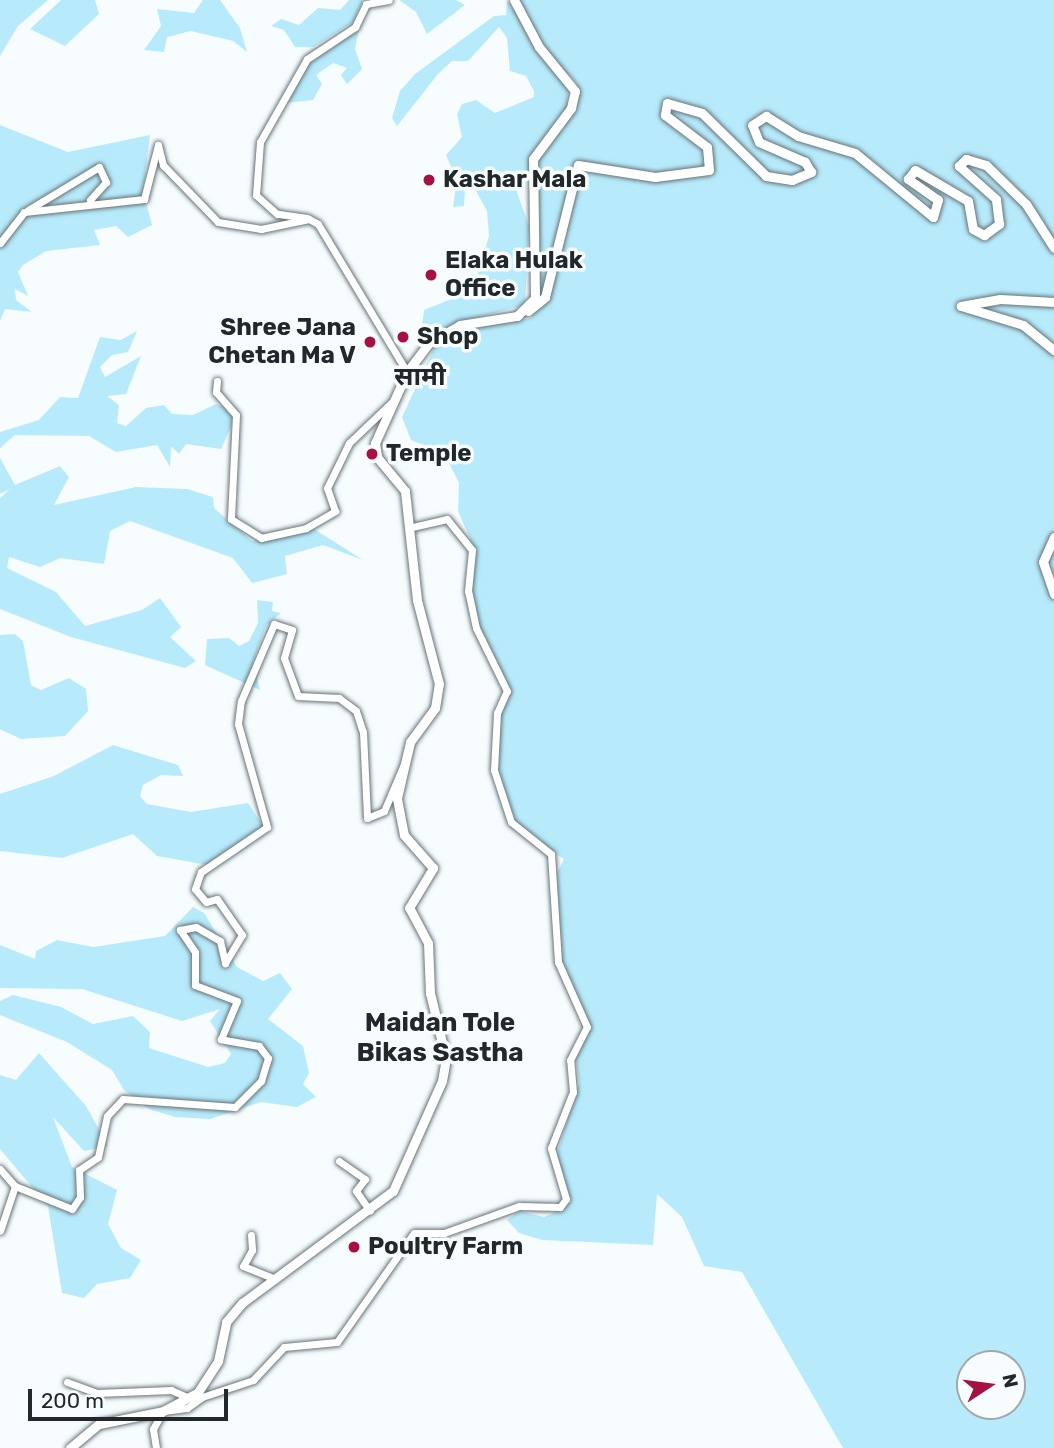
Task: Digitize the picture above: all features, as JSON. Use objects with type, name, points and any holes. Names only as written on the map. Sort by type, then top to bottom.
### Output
[{"type":"main road","points":[[514,0],[539,47],[575,91],[571,108],[533,159],[535,299],[524,312]]},
{"type":"main road","points":[[70,1448],[99,1424],[163,1411],[190,1398],[218,1361],[232,1314],[275,1279],[293,1260],[371,1211],[400,1182],[446,1068],[430,993],[428,943],[409,908],[433,868],[400,824],[404,763],[438,697],[416,589],[412,527],[402,484],[376,451],[407,372],[448,330],[524,312],[545,297],[578,165],[655,177],[709,170],[707,147],[665,115],[667,103],[702,113],[766,176],[792,180],[811,172],[808,164],[759,142],[752,125],[766,116],[798,136],[855,153],[933,217],[938,200],[908,179],[909,171],[919,172],[968,201],[972,229],[984,235],[999,224],[996,199],[959,166],[966,159],[986,165],[1026,204],[1054,248]]},
{"type":"main road","points":[[1054,302],[986,300],[961,306],[1023,325],[1054,350]]},
{"type":"main road","points":[[1052,542],[1045,580],[1054,594]]},
{"type":"street","points":[[388,0],[366,4],[355,27],[307,59],[260,142],[256,195],[277,214],[309,219],[367,300],[407,372]]},
{"type":"street","points":[[90,200],[144,199],[152,149],[158,145],[163,165],[218,222],[261,229],[309,219]]},
{"type":"street","points":[[0,243],[24,212],[99,167],[106,182],[90,200],[67,211],[24,212]]},
{"type":"street","points":[[217,381],[216,392],[236,415],[231,519],[261,538],[306,528],[335,510],[327,488],[349,443],[397,397]]},
{"type":"street","points":[[156,1448],[153,1429],[163,1411],[187,1408],[202,1397],[253,1380],[284,1347],[337,1342],[414,1233],[444,1233],[519,1206],[560,1207],[566,1199],[551,1148],[573,1092],[570,1060],[587,1027],[558,962],[551,854],[511,822],[494,770],[497,713],[508,691],[476,628],[468,591],[472,550],[447,519],[412,527]]},
{"type":"street","points":[[0,1169],[15,1186],[72,1209],[80,1197],[79,1170],[98,1157],[107,1116],[123,1099],[235,1107],[261,1081],[268,1058],[259,1046],[221,1039],[237,1001],[195,985],[195,953],[180,930],[196,927],[220,941],[225,963],[242,935],[217,900],[206,902],[195,889],[201,872],[267,827],[238,724],[241,701],[274,624],[291,628],[284,658],[298,696],[339,698],[356,711],[363,732],[367,818],[382,815],[404,763]]},
{"type":"street","points":[[339,1161],[365,1180],[356,1191],[371,1211]]},
{"type":"street","points":[[0,1231],[15,1186]]},
{"type":"street","points":[[251,1235],[253,1250],[243,1266],[275,1279]]},
{"type":"street","points":[[66,1382],[97,1393],[171,1390],[190,1398]]},
{"type":"shaded area","points":[[0,0],[48,0],[18,26],[0,56]]},
{"type":"shaded area","points":[[61,0],[95,0],[99,14],[65,46],[30,29]]},
{"type":"shaded area","points":[[203,0],[220,0],[240,28],[247,52],[233,41],[191,31],[167,37],[164,52],[144,50],[161,26],[157,9],[194,13]]},
{"type":"shaded area","points":[[349,0],[363,0],[353,22],[313,47],[295,47],[284,30],[271,26],[281,19],[299,25],[318,8],[340,10]]},
{"type":"shaded area","points":[[399,0],[456,0],[465,5],[427,34],[416,12]]},
{"type":"shaded area","points":[[507,0],[568,86],[566,119],[576,106],[577,83],[547,53],[520,0],[1054,0],[1054,1448],[843,1448],[742,1272],[704,1266],[682,1217],[657,1194],[653,1245],[542,1240],[519,1233],[507,1220],[519,1211],[544,1217],[567,1207],[556,1157],[579,1084],[576,1057],[590,1028],[562,960],[555,877],[564,859],[530,839],[510,815],[497,770],[499,717],[510,689],[479,625],[471,587],[476,552],[458,511],[459,483],[444,453],[411,440],[402,417],[434,348],[477,326],[532,318],[536,176],[512,178],[529,226],[525,305],[460,322],[419,352],[424,310],[464,294],[475,283],[489,236],[487,211],[476,191],[480,176],[465,190],[464,206],[453,207],[457,180],[446,155],[462,137],[457,114],[462,104],[476,100],[495,113],[534,97],[534,91],[526,76],[510,71],[507,38],[499,27],[468,61],[452,61],[438,74],[397,126],[392,118],[400,91],[415,74],[494,16],[506,15]]},
{"type":"shaded area","points":[[360,24],[355,49],[362,69],[347,84],[341,75],[347,68],[333,63],[316,75],[322,84],[313,100],[285,103],[306,64]]},
{"type":"shaded area","points":[[0,125],[68,152],[150,135],[143,192],[152,225],[128,237],[116,226],[94,230],[100,245],[46,251],[23,265],[18,272],[28,296],[15,289],[16,300],[32,312],[5,309],[0,321]]},
{"type":"shaded area","points":[[137,331],[128,352],[112,355],[100,367],[105,377],[141,356],[126,394],[107,396],[119,405],[117,423],[126,426],[146,408],[164,405],[172,414],[193,415],[216,404],[232,411],[234,420],[221,449],[186,444],[179,454],[171,446],[170,467],[157,445],[116,452],[89,436],[15,435],[0,448],[0,432],[39,420],[60,397],[78,398],[100,337],[121,340]]},
{"type":"shaded area","points":[[0,458],[15,485],[60,466],[69,477],[54,505],[136,487],[187,489],[213,497],[214,508],[252,541],[314,529],[363,560],[323,545],[285,556],[287,574],[252,583],[233,558],[130,521],[110,531],[104,564],[60,558],[40,567],[9,557],[7,568],[56,592],[85,626],[142,610],[160,598],[181,627],[170,637],[196,661],[185,668],[71,637],[0,609],[0,498],[10,489],[0,494]]},
{"type":"shaded area","points":[[257,600],[273,602],[272,611],[281,613],[266,626],[253,662],[260,690],[205,665],[207,639],[229,638],[239,646],[249,641],[258,623]]},
{"type":"shaded area","points":[[15,634],[23,641],[31,685],[41,690],[69,678],[86,689],[88,711],[65,736],[21,739],[0,729],[0,635]]},
{"type":"shaded area","points":[[113,745],[178,765],[183,776],[161,775],[143,785],[140,796],[147,804],[191,812],[248,803],[263,826],[208,865],[157,856],[133,834],[62,858],[0,851],[0,794],[54,776]]},
{"type":"shaded area","points":[[193,907],[204,913],[237,967],[263,981],[280,973],[292,989],[268,1019],[303,1046],[309,1073],[303,1084],[316,1097],[297,1107],[261,1102],[210,1119],[175,1117],[149,1109],[124,1090],[112,1070],[67,1042],[0,1015],[0,1001],[13,995],[61,1007],[93,1024],[133,1016],[150,1032],[149,1048],[208,1067],[225,1063],[231,1054],[210,1021],[220,1009],[182,1021],[82,989],[0,988],[0,945],[35,959],[36,951],[57,940],[93,947],[165,936]]},
{"type":"shaded area","points":[[39,1053],[86,1106],[108,1146],[84,1151],[53,1117],[72,1167],[117,1190],[108,1224],[121,1248],[141,1260],[130,1278],[97,1284],[84,1298],[62,1293],[48,1206],[0,1149],[0,1075],[16,1080]]},
{"type":"place","name":"Kashar Mala","points":[[429,180]]},
{"type":"place","name":"Elaka Hulak Office","points":[[431,275]]},
{"type":"place","name":"Shop","points":[[403,337]]},
{"type":"place","name":"Shree Jana Chetan Ma V","points":[[370,342]]},
{"type":"place","name":"Temple","points":[[372,454]]},
{"type":"place","name":"Poultry Farm","points":[[354,1247]]},
{"type":"district","name":"सामी","points":[[420,377]]},
{"type":"district","name":"Maidan Tole Bikas Sastha","points":[[440,1038]]}]
